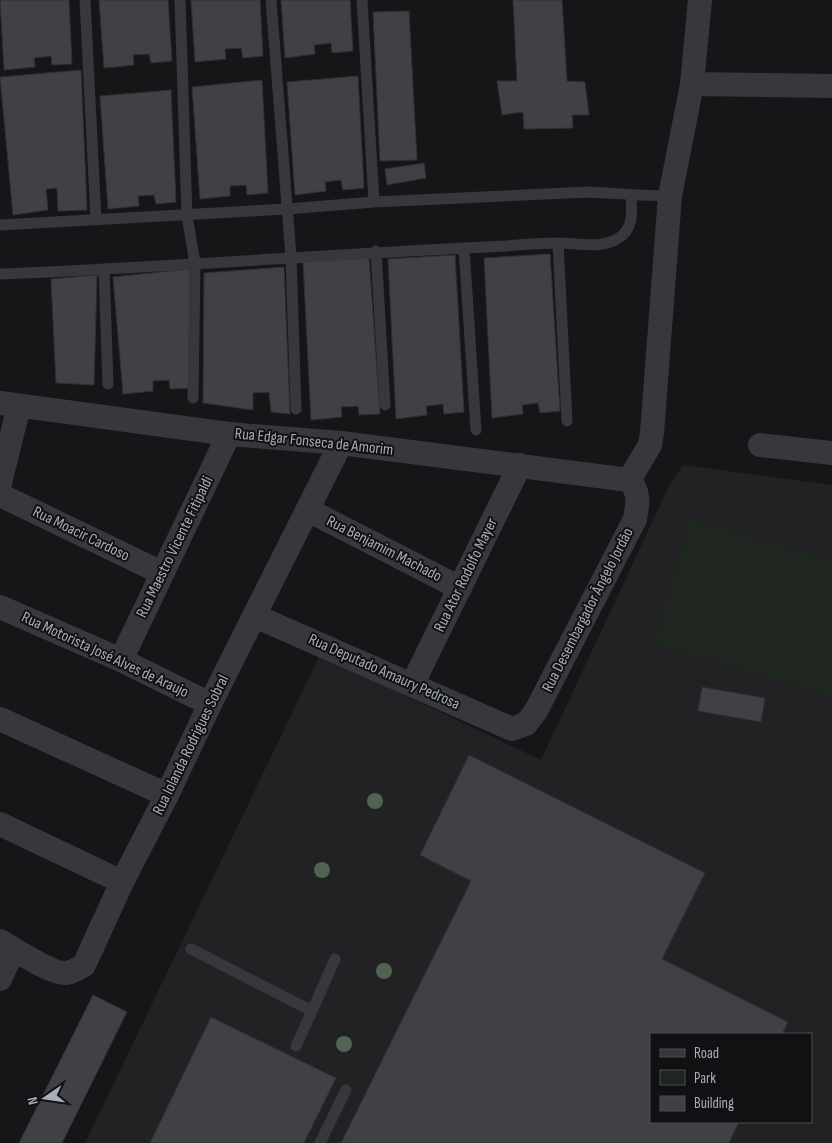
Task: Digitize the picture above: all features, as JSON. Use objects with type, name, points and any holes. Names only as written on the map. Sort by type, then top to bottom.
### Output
[{"type":"street","points":[[629,480],[650,445],[652,433],[670,196],[692,84],[700,0]]},
{"type":"street","points":[[692,84],[832,86]]},
{"type":"street","points":[[0,483],[10,404]]},
{"type":"street","name":"Rua Edgar Fonseca de Amorim","points":[[10,404],[229,434],[341,443],[629,480]]},
{"type":"street","name":"Rua Maestro Vicente Fitipaldi","points":[[121,660],[229,434]]},
{"type":"street","name":"Rua Iolanda Rodrigues Sobral","points":[[7,945],[60,973],[84,965],[122,882],[341,443]]},
{"type":"street","points":[[760,445],[832,452]]},
{"type":"street","name":"Rua Ator Rodolfo Mayer","points":[[412,685],[520,465]]},
{"type":"street","name":"Rua Desembargador Ângelo Jordão","points":[[512,729],[526,724],[536,711],[628,534],[635,519],[638,496],[636,487],[629,480]]},
{"type":"street","name":"Rua Moacir Cardoso","points":[[0,495],[162,573]]},
{"type":"street","name":"Rua Benjamim Machado","points":[[308,510],[460,588]]},
{"type":"street","name":"Rua Motorista José Alves de Araujo","points":[[0,607],[121,660],[210,704]]},
{"type":"street","name":"Rua Deputado Amaury Pedrosa","points":[[255,616],[512,729]]},
{"type":"street","points":[[0,718],[167,795]]},
{"type":"street","points":[[0,824],[122,882]]},
{"type":"street","points":[[0,979],[7,945]]},
{"type":"lane","points":[[85,0],[96,220]]},
{"type":"lane","points":[[180,0],[187,216],[195,263],[193,398]]},
{"type":"lane","points":[[271,0],[291,257],[296,408]]},
{"type":"lane","points":[[362,0],[374,202]]},
{"type":"lane","points":[[0,225],[187,216],[374,202],[588,192],[611,192],[631,196],[670,196]]},
{"type":"lane","points":[[0,274],[104,270],[376,251],[558,243],[604,244],[617,239],[628,229],[632,216],[631,196]]},
{"type":"lane","points":[[558,243],[567,421]]},
{"type":"lane","points":[[464,248],[476,430]]},
{"type":"lane","points":[[376,251],[385,405]]},
{"type":"lane","points":[[104,270],[108,384]]},
{"type":"lane","points":[[191,949],[312,1011]]},
{"type":"lane","points":[[296,1046],[334,959]]},
{"type":"lane","points":[[320,1143],[346,1090]]},
{"type":"shaded area","points":[[683,465],[832,485],[832,1143],[85,1143],[320,655],[541,760],[670,484]]},
{"type":"green space","points":[[690,518],[832,560],[832,697],[653,644]]},
{"type":"building","points":[[0,0],[69,0],[72,64],[52,65],[51,56],[34,58],[35,67],[4,70]]},
{"type":"building","points":[[99,0],[168,0],[172,61],[151,63],[149,54],[133,55],[134,65],[104,68]]},
{"type":"building","points":[[191,0],[260,0],[263,56],[243,58],[241,48],[225,49],[226,59],[195,62]]},
{"type":"building","points":[[281,0],[350,0],[353,51],[332,53],[331,43],[314,45],[315,54],[285,58]]},
{"type":"building","points":[[513,0],[562,0],[567,81],[585,82],[589,115],[572,115],[573,128],[524,129],[523,112],[502,115],[497,81],[517,81]]},
{"type":"building","points":[[409,11],[417,160],[380,161],[373,12]]},
{"type":"building","points":[[81,70],[87,210],[58,211],[57,188],[46,189],[48,210],[13,215],[0,77]]},
{"type":"building","points":[[358,76],[364,188],[343,190],[341,180],[325,182],[326,191],[295,195],[287,82]]},
{"type":"building","points":[[262,80],[268,193],[247,195],[246,185],[230,186],[230,196],[200,199],[192,87]]},
{"type":"building","points":[[171,90],[176,202],[156,204],[154,195],[138,196],[139,206],[108,209],[100,96]]},
{"type":"building","points":[[424,163],[426,178],[387,185],[385,169]]},
{"type":"building","points":[[550,254],[560,411],[540,413],[538,403],[522,405],[523,414],[492,418],[484,258]]},
{"type":"building","points":[[455,255],[464,412],[444,414],[443,404],[426,406],[427,415],[396,419],[388,259]]},
{"type":"building","points":[[369,257],[380,414],[359,415],[358,406],[341,407],[342,417],[311,420],[303,261]]},
{"type":"building","points":[[284,267],[290,414],[271,412],[269,392],[253,393],[253,410],[203,403],[204,273]]},
{"type":"building","points":[[190,269],[191,388],[170,389],[169,380],[153,381],[153,391],[123,394],[113,277]]},
{"type":"building","points":[[97,275],[94,385],[56,383],[51,279]]},
{"type":"building","points":[[702,687],[765,698],[761,722],[698,711]]},
{"type":"building","points":[[469,755],[705,873],[662,959],[788,1022],[782,1033],[650,1033],[650,1123],[739,1123],[729,1143],[341,1143],[471,881],[420,855]]},
{"type":"building","points":[[93,995],[127,1012],[62,1143],[19,1143]]},
{"type":"building","points":[[211,1017],[336,1078],[304,1143],[150,1143]]}]
